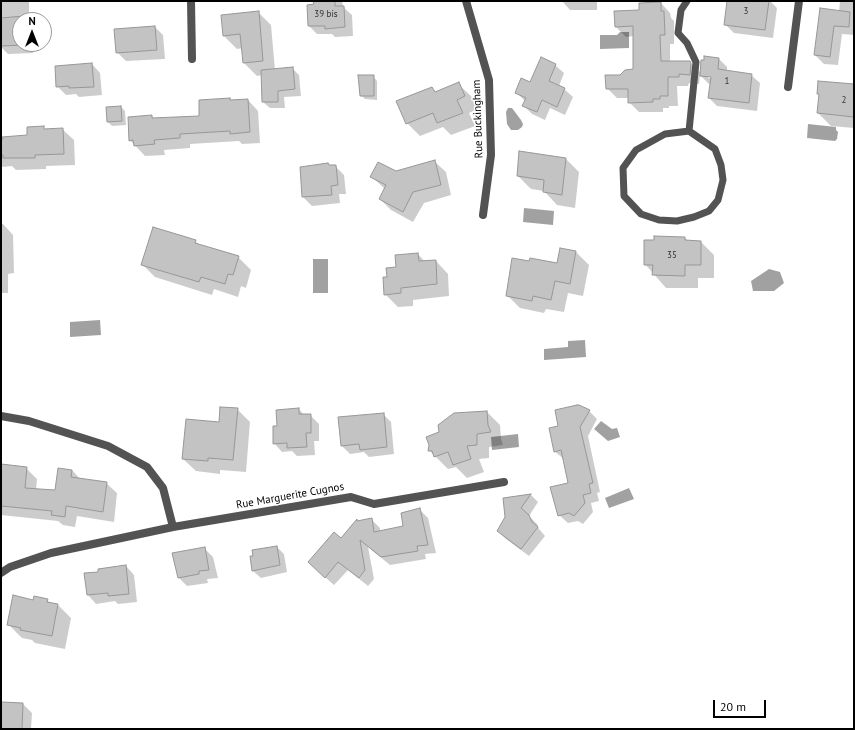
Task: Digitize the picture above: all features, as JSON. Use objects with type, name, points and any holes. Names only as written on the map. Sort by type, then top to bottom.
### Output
[{"type":"street","points":[[191,1],[192,59]]},
{"type":"street","name":"Rue Buckingham","points":[[466,1],[489,80],[491,155],[483,215]]},
{"type":"street","points":[[788,87],[799,1]]},
{"type":"street","points":[[1,416],[30,421],[108,446],[147,467],[162,488],[173,527]]},
{"type":"street","name":"Rue Marguerite Cugnos","points":[[1,573],[10,568],[51,554],[173,527],[351,497],[374,504],[504,482]]},
{"type":"lane","points":[[687,1],[682,10],[678,33],[687,43],[696,62],[689,131]]},
{"type":"lane","points":[[689,131],[715,148],[721,165],[723,180],[718,200],[709,211],[694,217],[677,221],[659,220],[641,214],[624,196],[623,168],[636,150],[665,134],[689,131]]},
{"type":"shaded area","points":[[620,32],[629,32],[629,48],[600,49],[600,35],[617,35]]},
{"type":"shaded area","points":[[508,108],[512,108],[523,124],[518,130],[511,130],[507,124],[506,112]]},
{"type":"shaded area","points":[[808,124],[836,127],[838,132],[837,139],[835,141],[807,138]]},
{"type":"shaded area","points":[[524,208],[554,211],[553,225],[523,222]]},
{"type":"shaded area","points":[[313,259],[328,259],[328,293],[313,293]]},
{"type":"shaded area","points":[[769,269],[780,272],[784,283],[774,291],[753,291],[751,281]]},
{"type":"shaded area","points":[[100,320],[101,335],[70,337],[70,322]]},
{"type":"shaded area","points":[[585,340],[586,357],[544,360],[544,349],[568,347],[568,341]]},
{"type":"shaded area","points":[[601,421],[612,429],[617,428],[620,437],[608,441],[594,429]]},
{"type":"shaded area","points":[[518,434],[519,447],[492,450],[491,437]]},
{"type":"shaded area","points":[[629,488],[634,499],[609,508],[605,498]]},
{"type":"building","points":[[313,1],[335,1],[335,6],[344,6],[345,27],[325,29],[325,26],[308,26],[307,5],[314,4]]},
{"type":"building","points":[[727,1],[769,1],[765,30],[724,25]]},
{"type":"building","points":[[661,2],[661,11],[664,11],[665,35],[660,35],[661,61],[690,61],[690,75],[679,74],[679,77],[668,77],[668,96],[660,96],[660,99],[653,99],[653,102],[628,103],[628,89],[606,89],[605,75],[620,75],[625,70],[633,69],[633,26],[615,27],[614,11],[639,10],[639,3]]},
{"type":"building","points":[[820,8],[850,12],[849,27],[834,26],[830,57],[814,55]]},
{"type":"building","points":[[259,11],[263,61],[243,63],[240,34],[223,36],[221,15]]},
{"type":"building","points":[[12,17],[12,46],[1,46],[1,18]]},
{"type":"building","points":[[155,26],[157,50],[116,53],[114,29]]},
{"type":"building","points":[[704,56],[719,58],[718,69],[752,74],[749,103],[708,98],[711,77],[700,76],[701,60],[704,60]]},
{"type":"building","points":[[541,57],[556,64],[549,81],[565,88],[557,107],[542,100],[537,112],[522,106],[526,98],[515,93],[521,78],[530,82]]},
{"type":"building","points":[[92,63],[94,87],[56,87],[55,66]]},
{"type":"building","points":[[293,67],[295,89],[278,91],[278,102],[262,102],[261,70]]},
{"type":"building","points":[[358,75],[374,75],[374,96],[360,96]]},
{"type":"building","points":[[818,81],[854,84],[854,117],[817,113],[819,94],[817,94]]},
{"type":"building","points":[[459,82],[465,96],[457,100],[463,113],[437,123],[433,113],[406,124],[396,101],[432,87],[435,92]]},
{"type":"building","points":[[230,98],[230,100],[248,99],[250,132],[230,134],[230,131],[180,134],[180,138],[154,140],[155,144],[134,146],[133,140],[129,141],[128,117],[152,115],[152,118],[199,116],[199,100]]},
{"type":"building","points":[[121,106],[122,121],[107,122],[106,107]]},
{"type":"building","points":[[44,126],[44,129],[63,128],[64,154],[35,155],[35,158],[3,158],[3,155],[1,155],[2,137],[27,135],[27,127]]},
{"type":"building","points":[[519,151],[566,158],[562,195],[543,192],[544,180],[517,176]]},
{"type":"building","points":[[435,160],[441,185],[413,192],[403,212],[379,199],[386,185],[370,177],[378,162],[396,171]]},
{"type":"building","points":[[328,163],[329,165],[336,165],[338,185],[331,186],[332,195],[302,197],[300,167]]},
{"type":"building","points":[[153,227],[196,240],[195,243],[239,256],[233,275],[228,274],[225,284],[201,277],[199,282],[141,265]]},
{"type":"building","points":[[654,236],[685,237],[685,240],[701,241],[701,265],[685,265],[685,276],[652,275],[653,265],[644,265],[644,240],[654,240]]},
{"type":"building","points":[[560,248],[576,251],[570,284],[555,281],[551,300],[533,296],[532,301],[506,296],[512,258],[529,261],[530,258],[557,263]]},
{"type":"building","points":[[418,253],[419,261],[436,260],[437,284],[401,288],[401,293],[384,295],[383,277],[387,277],[386,268],[396,267],[395,255]]},
{"type":"building","points":[[577,405],[590,410],[580,427],[593,483],[589,484],[591,493],[583,495],[585,503],[574,516],[569,513],[558,516],[550,487],[568,483],[561,450],[554,452],[549,428],[558,426],[555,410]]},
{"type":"building","points":[[220,407],[238,408],[233,460],[208,458],[208,461],[182,459],[186,419],[219,422]]},
{"type":"building","points":[[299,408],[299,414],[311,414],[311,433],[306,433],[307,447],[287,448],[287,443],[273,444],[273,426],[277,426],[276,410]]},
{"type":"building","points":[[487,411],[488,425],[491,432],[477,434],[477,445],[467,446],[471,459],[453,465],[448,452],[434,457],[432,451],[428,451],[429,445],[426,437],[439,432],[438,425],[454,413]]},
{"type":"building","points":[[384,413],[387,447],[360,450],[359,444],[341,446],[338,417]]},
{"type":"building","points":[[1,464],[27,467],[25,488],[55,490],[58,468],[72,470],[71,477],[107,482],[103,512],[66,506],[65,517],[51,515],[52,511],[1,506]]},
{"type":"building","points":[[531,494],[521,508],[529,515],[532,522],[538,527],[521,549],[497,531],[505,517],[503,498]]},
{"type":"building","points":[[420,508],[428,545],[417,546],[418,551],[381,557],[360,540],[365,570],[359,578],[338,562],[325,578],[308,562],[334,532],[341,538],[357,519],[357,521],[372,518],[374,532],[403,526],[401,513]]},
{"type":"building","points":[[277,546],[280,565],[252,571],[250,556],[253,556],[252,550]]},
{"type":"building","points":[[205,547],[209,570],[199,571],[199,574],[178,578],[172,553]]},
{"type":"building","points":[[126,565],[129,594],[108,596],[108,593],[87,595],[84,573],[98,572],[98,569]]},
{"type":"building","points":[[13,595],[33,600],[34,596],[48,599],[47,602],[58,604],[52,636],[20,630],[21,628],[7,625]]},
{"type":"building","points":[[1,702],[23,703],[22,729],[1,729]]}]
